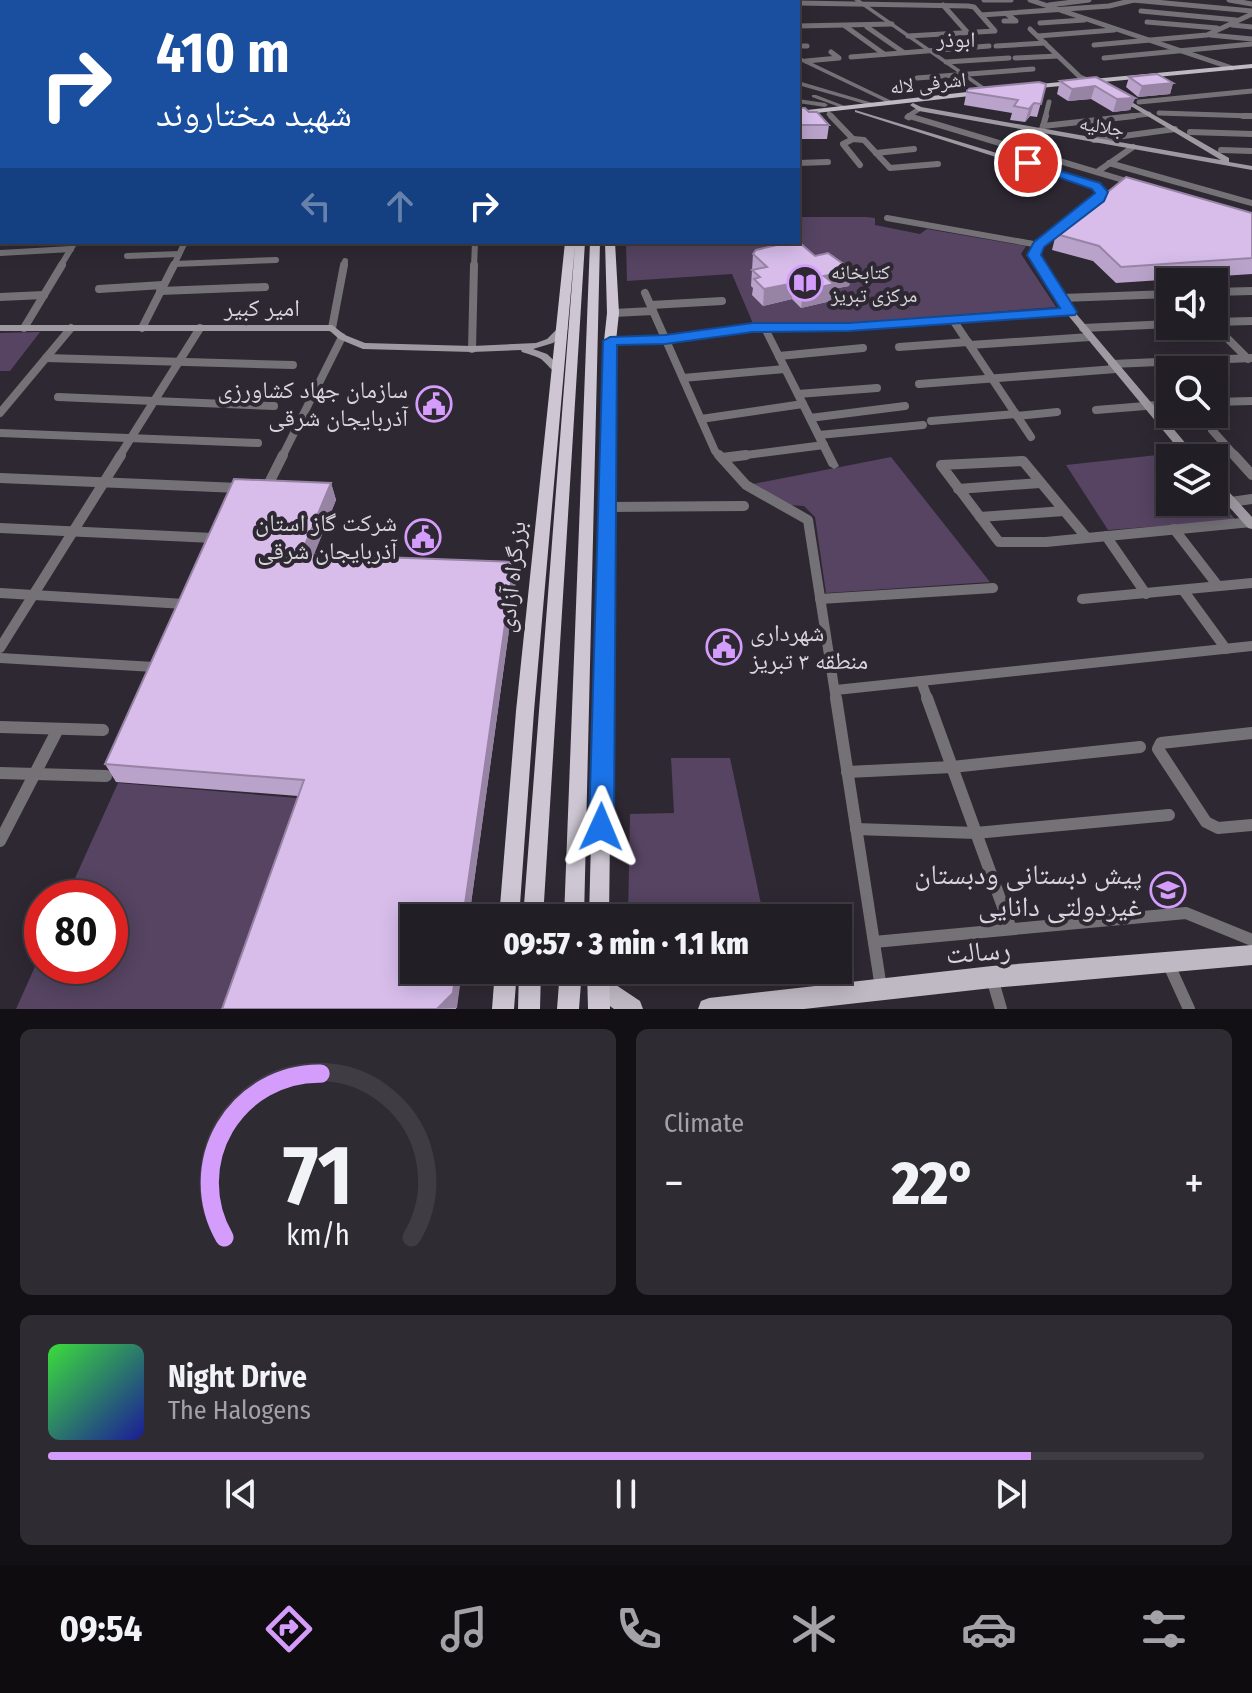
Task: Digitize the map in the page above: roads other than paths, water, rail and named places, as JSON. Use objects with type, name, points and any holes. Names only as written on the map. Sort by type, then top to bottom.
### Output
[{"type":"highway","name":"بزرگراه آزادی","points":[[570,244],[580,291]]},
{"type":"highway","name":"بزرگراه آزادی","points":[[574,904],[580,244]]},
{"type":"highway","name":"بزرگراه آزادی","points":[[534,904],[580,291],[594,244]]},
{"type":"highway","points":[[599,904],[612,309],[610,244]]},
{"type":"highway","points":[[580,291],[609,279]]},
{"type":"highway","name":"بزرگراه آزادی","points":[[510,904],[525,711],[565,307],[580,291]]},
{"type":"highway","points":[[580,291],[612,309]]},
{"type":"highway","points":[[500,1004],[504,984]]},
{"type":"highway","points":[[529,1009],[530,984]]},
{"type":"highway","points":[[568,1009],[570,984]]},
{"type":"highway","points":[[598,984],[599,1009]]},
{"type":"main road","points":[[542,0],[603,0]]},
{"type":"main road","points":[[1019,91],[1232,68],[1252,69]]},
{"type":"main road","points":[[1099,82],[1252,69]]},
{"type":"main road","points":[[1099,82],[1159,113],[1251,170]]},
{"type":"main road","points":[[1099,82],[1209,150],[1251,170]]},
{"type":"main road","name":"اشرفی لاله","points":[[800,116],[916,107],[1004,93],[989,92],[800,116]]},
{"type":"main road","name":"جلالیه","points":[[916,107],[1234,164]]},
{"type":"main road","points":[[857,111],[1096,186],[1102,192],[1099,198],[1039,245],[1034,255],[1070,312],[1180,444]]},
{"type":"main road","points":[[1149,114],[1159,113]]},
{"type":"main road","points":[[1194,157],[1209,156],[1209,150]]},
{"type":"main road","name":"امیر کبیر","points":[[0,328],[332,328],[342,337],[363,346],[519,348]]},
{"type":"main road","points":[[519,348],[544,344],[563,328]]},
{"type":"main road","points":[[519,348],[543,356],[558,370]]},
{"type":"main road","points":[[1228,499],[1251,523]]},
{"type":"main road","name":"رسالت","points":[[709,1009],[881,988],[1252,955]]},
{"type":"main road","points":[[605,984],[632,1009]]},
{"type":"street","points":[[823,0],[829,4]]},
{"type":"street","points":[[984,0],[1011,0]]},
{"type":"street","points":[[1030,0],[1232,68]]},
{"type":"street","points":[[1046,5],[1089,0]]},
{"type":"street","points":[[981,15],[1062,10],[1133,0],[1251,14]]},
{"type":"street","points":[[1229,0],[1252,4]]},
{"type":"street","points":[[860,2],[989,92]]},
{"type":"street","points":[[800,3],[860,2],[974,7],[995,31],[908,36]]},
{"type":"street","points":[[943,5],[967,32]]},
{"type":"street","points":[[1141,11],[1239,20]]},
{"type":"street","points":[[1004,21],[1016,21],[1007,14]]},
{"type":"street","points":[[1207,35],[1251,14]]},
{"type":"street","points":[[1040,23],[1090,20]]},
{"type":"street","points":[[1147,22],[1221,29]]},
{"type":"street","points":[[800,26],[892,24]]},
{"type":"street","points":[[1229,25],[1252,27]]},
{"type":"street","points":[[845,26],[884,54]]},
{"type":"street","points":[[865,26],[903,52]]},
{"type":"street","points":[[1030,29],[1080,77],[1099,82]]},
{"type":"street","points":[[1038,36],[1120,29]]},
{"type":"street","points":[[1094,45],[1207,35],[1252,42]]},
{"type":"street","points":[[1104,58],[1185,52],[1252,42]]},
{"type":"street","points":[[851,57],[1045,43]]},
{"type":"street","points":[[800,46],[807,46]]},
{"type":"street","points":[[806,61],[839,58],[831,52]]},
{"type":"street","points":[[946,62],[1058,56]]},
{"type":"street","points":[[800,59],[892,103]]},
{"type":"street","points":[[917,78],[1033,69]]},
{"type":"street","points":[[800,84],[874,105]]},
{"type":"street","points":[[1139,102],[1252,91]]},
{"type":"street","points":[[800,92],[846,108]]},
{"type":"street","points":[[800,101],[846,108]]},
{"type":"street","points":[[1049,102],[1042,129],[1149,114]]},
{"type":"street","points":[[916,107],[907,117],[1139,185]]},
{"type":"street","points":[[1159,113],[1252,116]]},
{"type":"street","points":[[829,114],[853,139]]},
{"type":"street","points":[[1094,140],[1175,129]]},
{"type":"street","points":[[1190,132],[1252,134]]},
{"type":"street","points":[[860,165],[843,144],[853,139],[864,140],[890,168],[938,164]]},
{"type":"street","points":[[1097,172],[1133,147]]},
{"type":"street","points":[[876,153],[914,149]]},
{"type":"street","points":[[1221,150],[1252,151]]},
{"type":"street","points":[[800,163],[828,162]]},
{"type":"street","points":[[1109,163],[1252,203]]},
{"type":"street","points":[[887,218],[1039,245]]},
{"type":"street","points":[[142,328],[184,244]]},
{"type":"street","points":[[472,349],[475,244]]},
{"type":"street","points":[[0,251],[73,246]]},
{"type":"street","points":[[24,328],[73,246]]},
{"type":"street","points":[[127,256],[179,254]]},
{"type":"street","points":[[174,264],[276,260]]},
{"type":"street","points":[[332,328],[345,261]]},
{"type":"street","points":[[99,289],[265,287]]},
{"type":"street","points":[[1228,292],[1252,291]]},
{"type":"street","points":[[645,293],[715,451],[746,485],[808,520],[881,988]]},
{"type":"street","points":[[0,297],[44,295]]},
{"type":"street","points":[[1062,298],[1156,295]]},
{"type":"street","points":[[612,309],[722,301]]},
{"type":"street","points":[[610,341],[665,339],[740,328],[1070,312]]},
{"type":"street","points":[[953,320],[1031,437]]},
{"type":"street","points":[[1228,323],[1252,321]]},
{"type":"street","points":[[899,347],[1156,325]]},
{"type":"street","points":[[0,413],[71,328]]},
{"type":"street","points":[[0,648],[200,328]]},
{"type":"street","points":[[765,329],[834,466]]},
{"type":"street","points":[[265,491],[342,337]]},
{"type":"street","points":[[1228,338],[1250,360]]},
{"type":"street","points":[[779,356],[863,348]]},
{"type":"street","points":[[46,358],[293,365]]},
{"type":"street","points":[[919,384],[1114,367],[1250,360]]},
{"type":"street","points":[[683,378],[785,369]]},
{"type":"street","points":[[701,419],[800,399],[877,388]]},
{"type":"street","points":[[58,397],[274,406]]},
{"type":"street","points":[[1228,402],[1252,401]]},
{"type":"street","points":[[1096,410],[1156,405]]},
{"type":"street","points":[[810,418],[905,406]]},
{"type":"street","points":[[722,458],[927,423],[1057,412]]},
{"type":"street","points":[[1212,430],[1252,475]]},
{"type":"street","points":[[0,433],[258,443]]},
{"type":"street","points":[[1086,537],[1023,461],[941,465],[999,542],[1017,544],[1251,523]]},
{"type":"street","points":[[0,478],[239,488]]},
{"type":"street","points":[[958,489],[1040,483]]},
{"type":"street","points":[[1231,502],[1252,499]]},
{"type":"street","points":[[608,507],[744,506]]},
{"type":"street","points":[[980,517],[1064,511]]},
{"type":"street","points":[[0,528],[213,538]]},
{"type":"street","points":[[1174,529],[1218,586]]},
{"type":"street","points":[[1106,536],[1146,594]]},
{"type":"street","points":[[1082,599],[1252,583]]},
{"type":"street","points":[[820,599],[993,588]]},
{"type":"street","points":[[1183,590],[1226,649]]},
{"type":"street","points":[[0,593],[185,604]]},
{"type":"street","points":[[836,690],[1252,646]]},
{"type":"street","points":[[0,658],[154,667]]},
{"type":"street","points":[[921,681],[1011,929]]},
{"type":"street","points":[[0,727],[103,730]]},
{"type":"street","points":[[0,841],[58,729]]},
{"type":"street","points":[[1252,733],[1161,743],[1158,749],[1206,822],[1218,828],[1252,825]]},
{"type":"street","points":[[847,772],[952,767],[1140,747]]},
{"type":"street","points":[[0,773],[106,776]]},
{"type":"street","points":[[856,829],[976,833],[1169,815]]},
{"type":"street","points":[[874,942],[1186,913],[1252,940]]},
{"type":"street","points":[[1168,963],[1189,1009]]},
{"type":"street","points":[[992,977],[1001,1009]]},
{"type":"place","name":"کتابخانه مرکزى تبریز","points":[[805,283]]},
{"type":"place","name":"سازمان جهاد کشاورزی آذربایجان شرقی","points":[[434,404]]},
{"type":"place","name":"شرکت گاز استان آذربایجان شرقی","points":[[423,537]]},
{"type":"place","name":"شهرداری منطقه ۳ تبریز","points":[[724,647]]},
{"type":"place","name":"پیش دبستانی ودبستان غیردولتی دانایی","points":[[1168,890]]},
{"type":"district","name":"ابوذر","points":[[956,39]]}]
